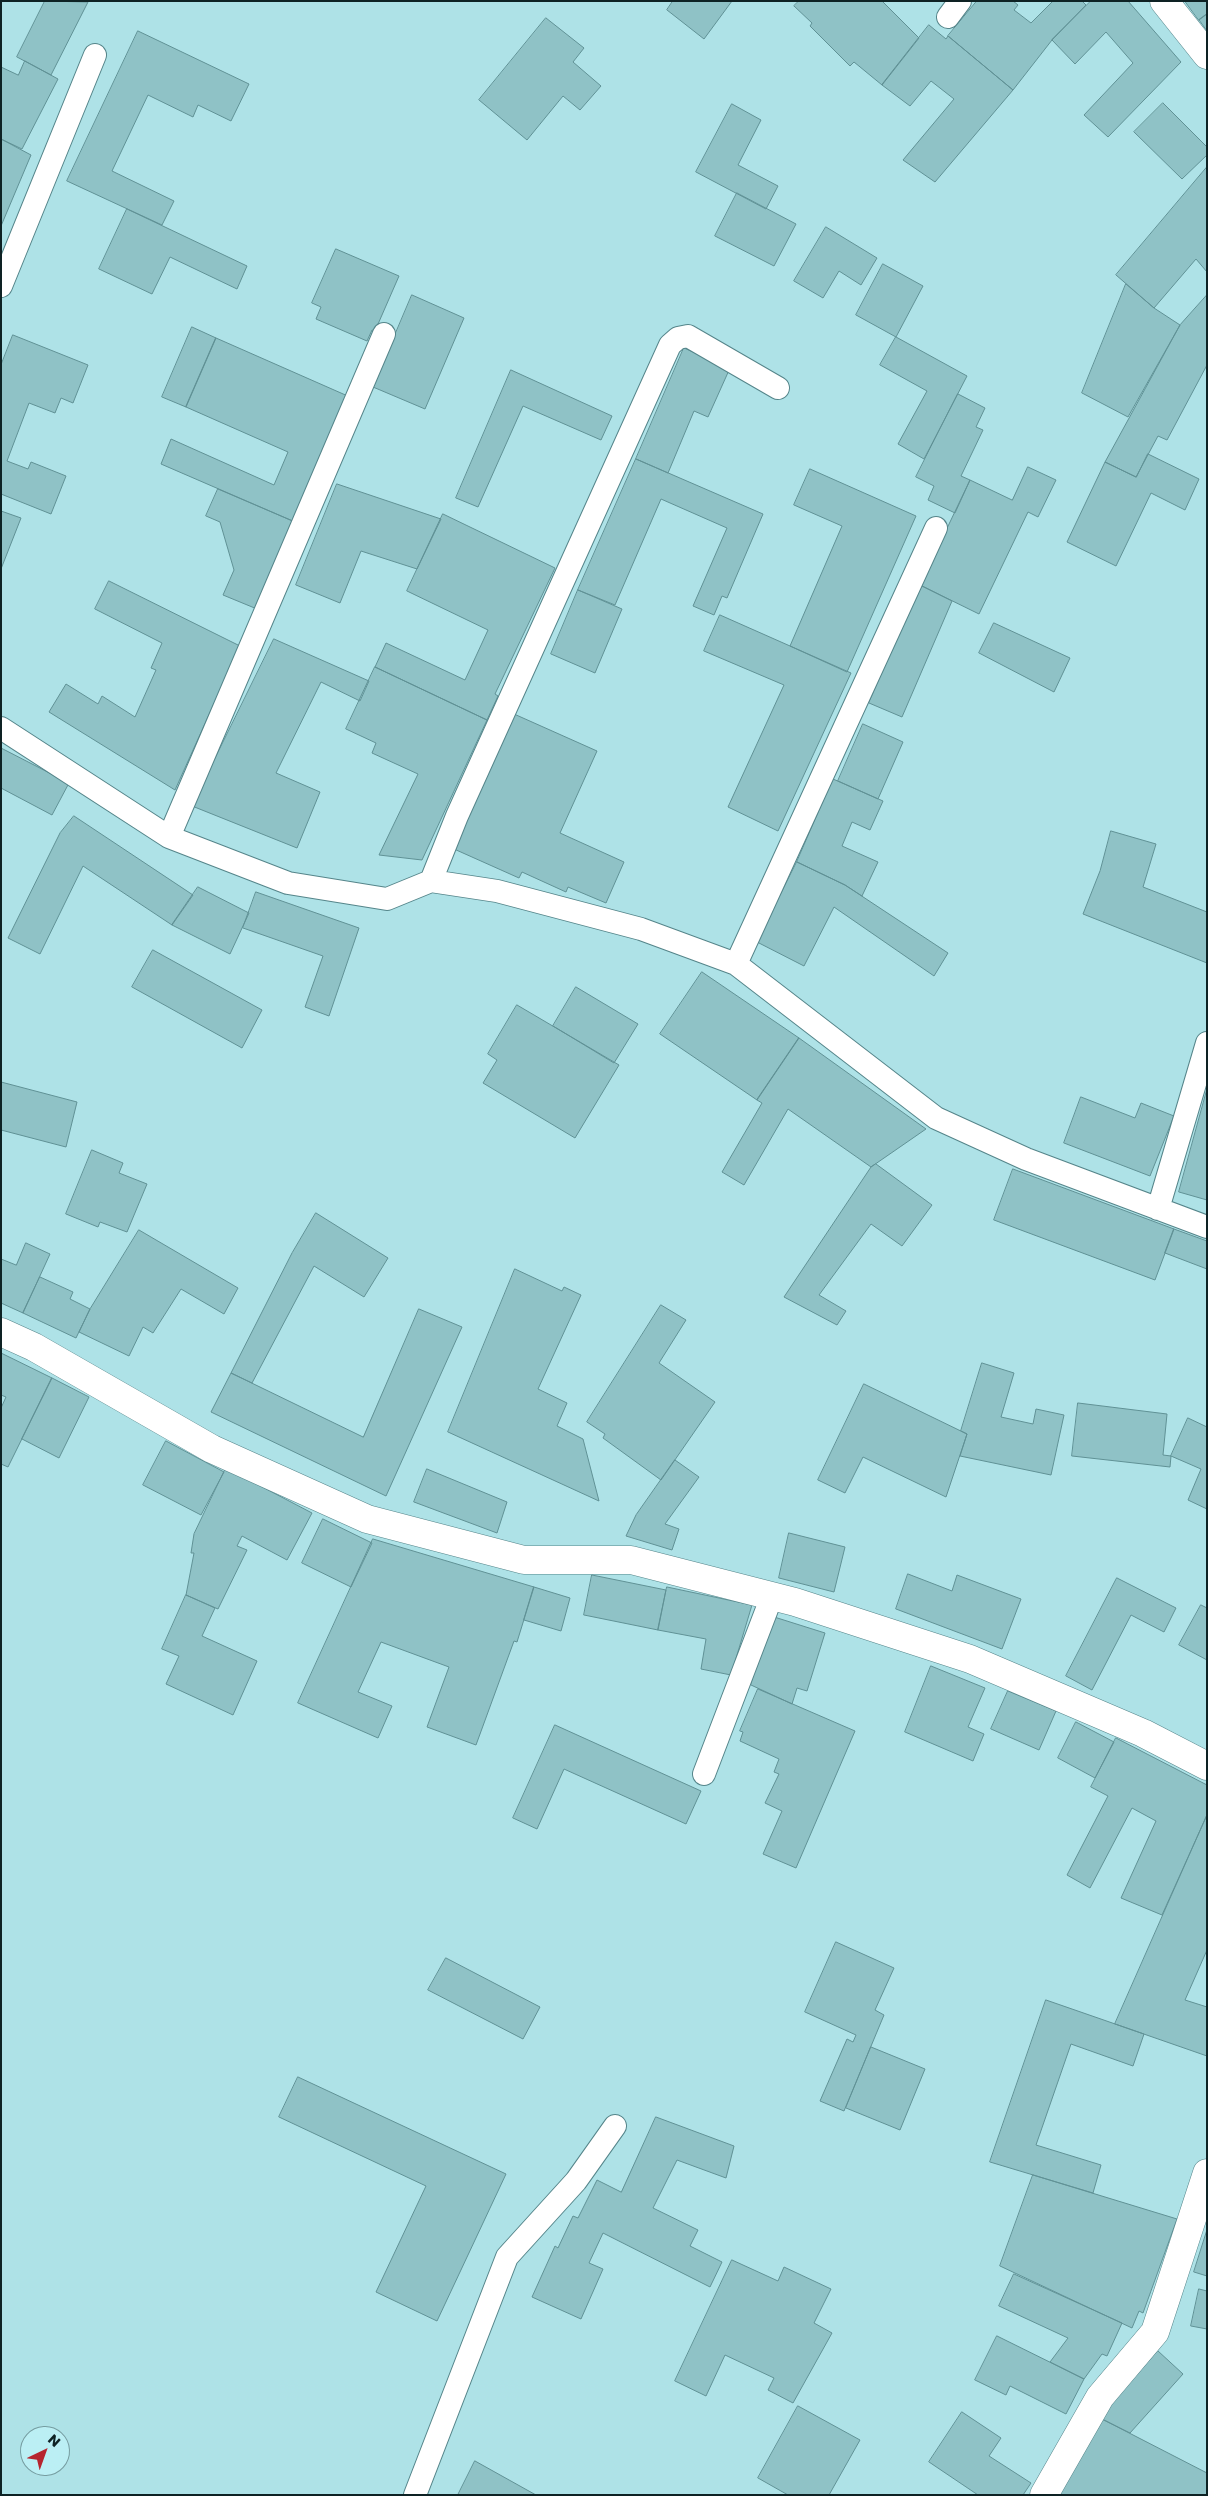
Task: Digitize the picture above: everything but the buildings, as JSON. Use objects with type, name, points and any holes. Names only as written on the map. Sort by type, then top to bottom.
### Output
[{"type":"street","points":[[1179,11],[1207,55]]},
{"type":"street","points":[[1,1332],[34,1347],[212,1449],[368,1519],[524,1560],[631,1560],[772,1596],[970,1659],[1143,1733],[1207,1766]]},
{"type":"street","points":[[1044,2495],[1100,2397],[1154,2332],[1207,2173]]},
{"type":"lane","points":[[1,286],[95,54]]},
{"type":"lane","points":[[169,837],[384,334]]},
{"type":"lane","points":[[431,881],[457,816],[670,346],[678,338],[688,336],[778,388]]},
{"type":"lane","points":[[736,964],[936,528]]},
{"type":"lane","points":[[1,728],[169,837],[288,883],[387,899],[431,881],[497,891],[641,929],[736,964],[936,1118],[1026,1159],[1207,1228]]},
{"type":"lane","points":[[1158,1209],[1207,1042]]},
{"type":"lane","points":[[704,1774],[772,1596]]},
{"type":"lane","points":[[416,2495],[507,2257],[576,2181],[615,2126]]}]
